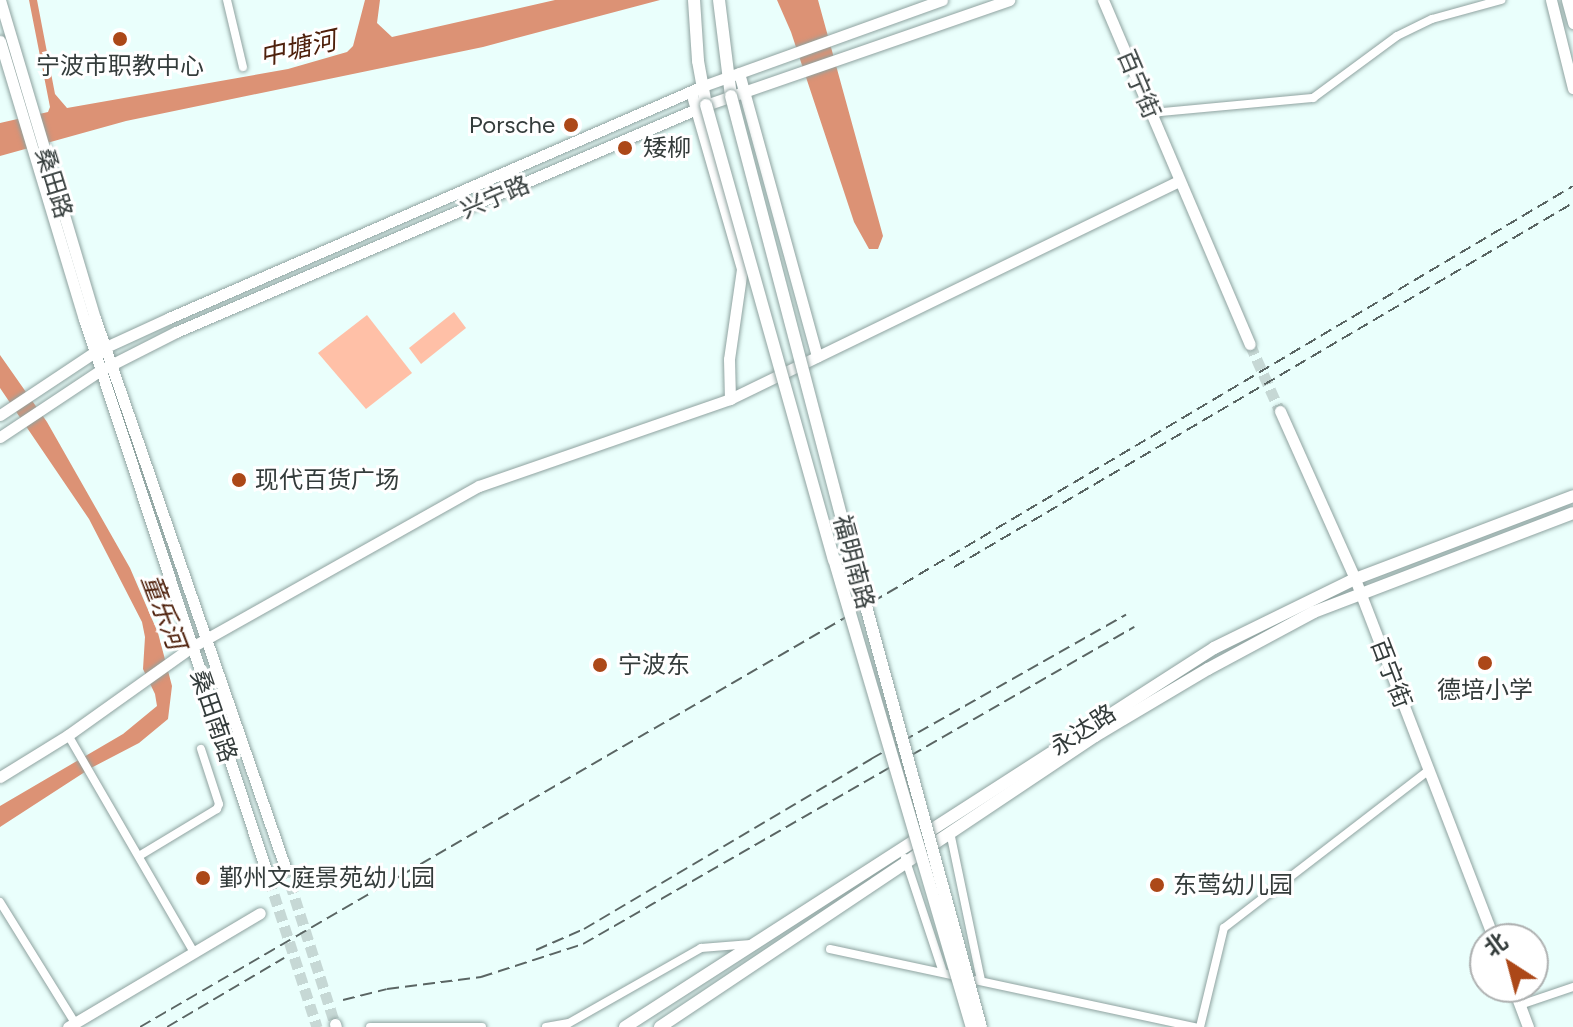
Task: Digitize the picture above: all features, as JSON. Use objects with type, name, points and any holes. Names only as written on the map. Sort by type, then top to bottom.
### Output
[{"type":"main road","name":"桑田路","points":[[0,0],[20,88],[106,367]]},
{"type":"main road","name":"兴宁路","points":[[2,413],[100,349],[697,89],[942,0]]},
{"type":"main road","name":"兴宁路","points":[[0,437],[106,367],[176,332],[701,108],[1009,0]]},
{"type":"main road","name":"百宁街","points":[[1103,0],[1250,344]]},
{"type":"main road","points":[[1551,0],[1573,88]]},
{"type":"main road","points":[[1567,0],[1573,23]]},
{"type":"main road","name":"福明南路","points":[[720,2],[737,94],[850,548],[981,1027]]},
{"type":"main road","name":"福明南路","points":[[695,5],[697,89],[701,108],[972,1027]]},
{"type":"main road","name":"桑田路","points":[[0,41],[20,88]]},
{"type":"main road","points":[[737,94],[817,356]]},
{"type":"main road","points":[[701,108],[742,269],[729,359],[730,399]]},
{"type":"main road","points":[[0,777],[68,735],[190,648],[479,486],[730,399],[1178,181]]},
{"type":"main road","name":"桑田南路","points":[[106,367],[208,638],[285,867]]},
{"type":"main road","name":"桑田南路","points":[[106,367],[190,648],[269,879]]},
{"type":"main road","name":"百宁街","points":[[1280,411],[1355,579],[1488,923]]},
{"type":"main road","name":"永达路","points":[[660,1027],[904,856],[1214,648],[1355,579],[1573,496]]},
{"type":"main road","name":"永达路","points":[[948,826],[1208,669],[1314,612],[1573,513]]},
{"type":"main road","name":"永达路","points":[[625,1027],[904,856]]},
{"type":"main road","points":[[71,1025],[260,913]]},
{"type":"main road","points":[[1520,1005],[1528,1027]]},
{"type":"street","points":[[227,0],[243,67]]},
{"type":"street","points":[[1151,113],[1313,98],[1345,78],[1397,36],[1432,19],[1501,0]]},
{"type":"street","points":[[68,735],[194,952]]},
{"type":"street","points":[[139,856],[217,809],[219,804],[201,749]]},
{"type":"street","points":[[830,949],[1198,1027],[1224,928],[1429,770]]},
{"type":"street","points":[[948,826],[981,980]]},
{"type":"street","points":[[904,856],[943,972]]},
{"type":"street","points":[[0,902],[71,1025]]},
{"type":"street","points":[[546,1027],[569,1023],[701,948],[756,944]]},
{"type":"street","points":[[1520,1005],[1573,987]]},
{"type":"street","points":[[370,1027],[482,1027]]},
{"type":"shaded area","points":[[29,0],[37,0],[55,94],[67,108],[288,69],[347,52],[353,46],[365,0],[380,0],[377,23],[392,37],[555,0],[660,0],[483,47],[126,121],[0,156],[0,123],[48,112],[50,107]]},
{"type":"shaded area","points":[[777,0],[818,0],[883,236],[878,249],[869,249],[854,222],[791,32]]},
{"type":"shaded area","points":[[454,312],[466,328],[421,364],[409,348]]},
{"type":"shaded area","points":[[367,315],[412,373],[366,409],[318,353]]},
{"type":"shaded area","points":[[0,355],[47,422],[130,568],[158,633],[172,686],[168,719],[139,743],[91,768],[0,827],[0,806],[123,734],[157,706],[143,669],[145,637],[142,622],[89,519],[0,388]]},
{"type":"tunnel","points":[[1250,344],[1280,411]]},
{"type":"tunnel","points":[[285,867],[335,1024]]},
{"type":"tunnel","points":[[269,879],[317,1027]]},
{"type":"railway","points":[[140,1027],[903,584],[1573,186]]},
{"type":"railway","points":[[954,567],[1573,203]]},
{"type":"railway","points":[[536,950],[584,929],[871,759],[1126,615]]},
{"type":"railway","points":[[343,1000],[387,989],[481,977],[583,944],[1134,627]]},
{"type":"railway","points":[[167,1027],[284,958]]},
{"type":"place","name":"宁波市职教中心","points":[[120,39]]},
{"type":"place","name":"Porsche","points":[[571,125]]},
{"type":"place","name":"矮柳","points":[[625,148]]},
{"type":"place","name":"现代百货广场","points":[[239,480]]},
{"type":"place","name":"德培小学","points":[[1485,663]]},
{"type":"place","name":"宁波东","points":[[600,665]]},
{"type":"place","name":"鄞州文庭景苑幼儿园","points":[[203,878]]},
{"type":"place","name":"东莺幼儿园","points":[[1157,885]]},
{"type":"water label","name":"中塘河","points":[[298,49]]},
{"type":"water label","name":"童乐河","points":[[163,612]]}]
